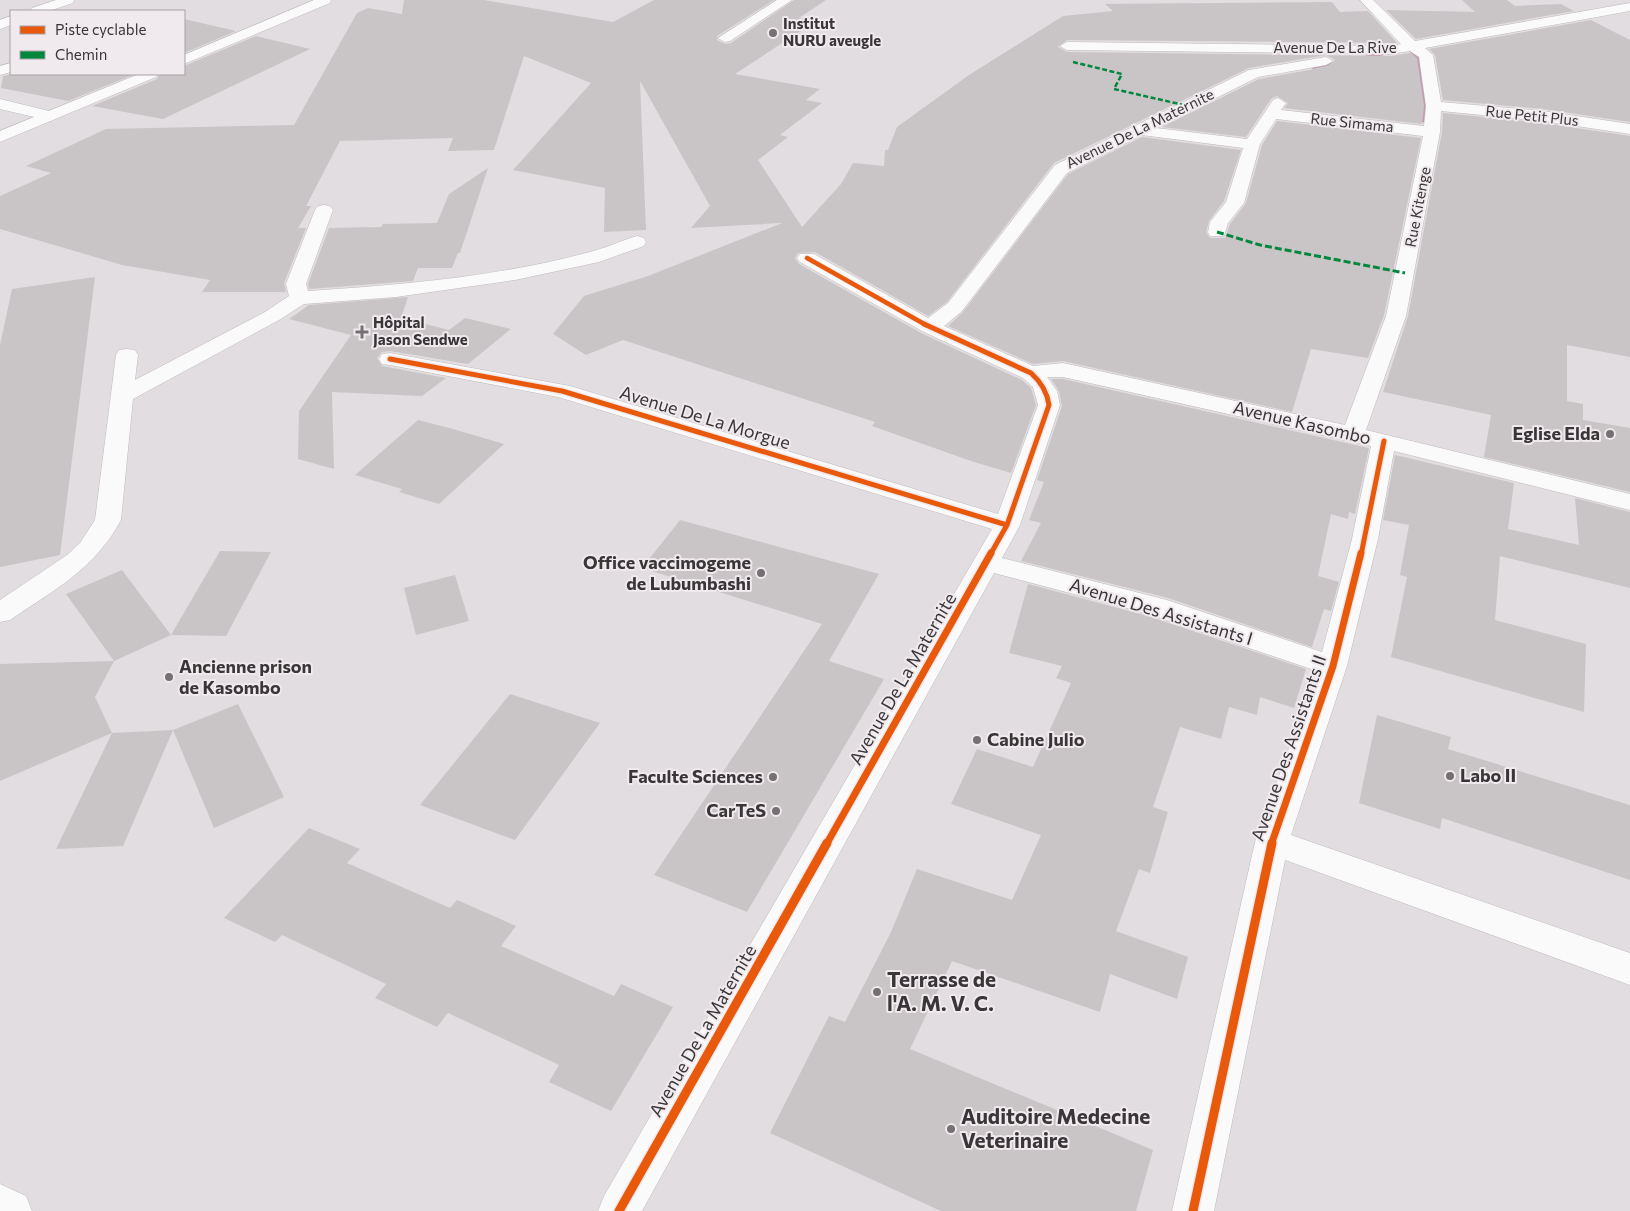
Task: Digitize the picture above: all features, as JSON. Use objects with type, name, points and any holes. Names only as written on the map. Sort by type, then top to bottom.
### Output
[{"type":"street","points":[[40,10],[68,0]]},
{"type":"street","points":[[185,60],[325,0]]},
{"type":"street","points":[[725,38],[786,0]]},
{"type":"street","name":"Rue Kitenge","points":[[1353,434],[1396,316],[1432,132],[1434,106],[1426,56],[1404,40],[1366,0]]},
{"type":"street","name":"Avenue De La Rive","points":[[1067,46],[1391,50],[1630,7]]},
{"type":"street","name":"Avenue De La Maternite","points":[[929,327],[955,308],[1061,169],[1254,73],[1391,50]]},
{"type":"street","points":[[0,137],[149,75]]},
{"type":"street","points":[[0,104],[51,116]]},
{"type":"street","name":"Rue Petit Plus","points":[[1434,106],[1543,116],[1630,129]]},
{"type":"street","name":"Rue Simama","points":[[1252,144],[1275,108],[1432,132]]},
{"type":"street","points":[[1140,130],[1182,137],[1252,144],[1235,203],[1220,222],[1217,232]]},
{"type":"street","points":[[299,298],[296,284],[324,210]]},
{"type":"street","points":[[122,396],[272,316],[299,298],[396,291],[515,274],[592,258],[637,242]]},
{"type":"street","name":"Avenue De La Maternite","points":[[619,1211],[1007,525],[1049,405],[1047,391],[1042,382],[1031,373],[929,327],[808,258]]},
{"type":"street","points":[[0,613],[77,560],[101,537],[108,520],[127,355]]},
{"type":"street","name":"Avenue De La Morgue","points":[[390,359],[562,391],[1007,525]]},
{"type":"street","name":"Avenue Kasombo","points":[[1031,373],[1044,370],[1063,370],[1384,441],[1630,502]]},
{"type":"street","name":"Avenue Des Assistants II","points":[[1193,1211],[1272,842],[1333,666],[1365,539],[1384,441]]},
{"type":"street","name":"Avenue Des Assistants I","points":[[986,562],[1157,607],[1333,666]]},
{"type":"street","points":[[1272,842],[1630,969]]},
{"type":"street","points":[[0,1205],[11,1211]]},
{"type":"building","points":[[404,0],[484,0],[613,22],[654,0],[774,0],[717,36],[717,40],[725,44],[731,43],[794,0],[826,0],[799,18],[816,21],[735,74],[820,89],[806,100],[822,103],[780,135],[788,137],[758,160],[802,227],[841,184],[853,163],[884,166],[885,150],[888,150],[897,127],[969,75],[1063,16],[1113,11],[1105,4],[1332,2],[1340,12],[1368,11],[1397,43],[1067,40],[1058,47],[1067,52],[1325,55],[1249,68],[1054,163],[947,302],[928,316],[815,252],[798,253],[795,258],[799,264],[921,333],[1022,380],[1031,388],[1036,405],[1011,473],[872,426],[875,422],[623,340],[586,355],[553,334],[584,296],[648,276],[782,223],[691,228],[710,206],[640,81],[646,230],[604,232],[605,188],[513,170],[591,83],[524,56],[494,150],[448,151],[453,138],[340,141],[306,206],[311,206],[298,228],[306,228],[284,283],[286,292],[202,292],[210,280],[122,265],[0,229],[0,196],[51,173],[26,166],[106,129],[294,125],[357,13],[368,8],[402,14]]},
{"type":"building","points":[[1462,0],[1507,0],[1515,6],[1561,4],[1574,11],[1416,39],[1386,10],[1475,12]]},
{"type":"building","points":[[185,19],[236,31],[185,53]]},
{"type":"building","points":[[1591,20],[1630,40],[1630,122],[1543,109],[1443,100],[1435,55],[1429,49]]},
{"type":"building","points":[[256,36],[310,49],[163,119],[92,106],[157,79],[159,75],[185,75],[185,66]]},
{"type":"building","points":[[1410,53],[1417,58],[1424,106],[1422,124],[1284,108],[1288,103],[1277,96],[1271,99],[1246,137],[1162,127],[1259,79],[1326,67],[1335,60],[1326,55],[1391,56]]},
{"type":"building","points":[[10,74],[133,75],[68,101],[1,88],[3,76]]},
{"type":"building","points":[[1443,113],[1543,123],[1630,136],[1630,357],[1567,345],[1567,401],[1583,404],[1583,420],[1630,428],[1630,492],[1484,457],[1491,415],[1383,392],[1408,316],[1442,132]]},
{"type":"building","points":[[1277,121],[1421,138],[1384,315],[1368,358],[1311,349],[1292,412],[1063,361],[1033,364],[948,326],[963,312],[1068,174],[1142,137],[1241,150],[1224,201],[1209,221],[1206,232],[1210,238],[1225,238],[1230,224],[1246,203],[1262,145]]},
{"type":"building","points":[[488,168],[460,253],[458,253],[452,268],[418,268],[413,281],[309,289],[308,284],[329,228],[437,223],[449,194]]},
{"type":"building","points":[[95,277],[60,555],[0,567],[0,345],[12,289]]},
{"type":"building","points":[[408,297],[401,318],[449,330],[465,318],[511,329],[468,364],[390,351],[382,352],[377,358],[382,366],[446,378],[422,396],[332,392],[334,469],[298,459],[299,411],[351,335],[289,319],[309,305]]},
{"type":"building","points":[[1051,379],[1063,379],[1369,448],[1355,514],[1349,512],[1348,519],[1331,514],[1318,576],[1339,582],[1331,611],[1324,609],[1312,647],[1168,598],[1021,561],[1041,523],[1029,520],[1044,482],[1037,480],[1062,406],[1059,391]]},
{"type":"building","points":[[418,420],[504,444],[439,504],[399,492],[402,489],[355,475]]},
{"type":"building","points":[[1395,455],[1514,483],[1508,529],[1579,545],[1575,498],[1630,512],[1630,588],[1500,556],[1495,620],[1586,644],[1584,712],[1391,657],[1407,577],[1400,575],[1409,525],[1383,520]]},
{"type":"building","name":"Faculte Sciences","points":[[680,520],[879,574],[829,661],[884,679],[747,912],[654,875],[822,624],[642,568]]},
{"type":"building","points":[[220,551],[271,552],[226,636],[171,635]]},
{"type":"building","points":[[122,570],[171,635],[114,661],[66,594]]},
{"type":"building","points":[[455,575],[469,621],[416,635],[404,588]]},
{"type":"building","points":[[1028,584],[1148,616],[1306,669],[1294,708],[1260,697],[1257,715],[1229,707],[1221,739],[1180,727],[1153,807],[1168,812],[1150,873],[1139,869],[1116,931],[1188,957],[1177,999],[1110,974],[1100,1012],[952,961],[910,1049],[1153,1150],[1136,1211],[941,1211],[770,1133],[829,1016],[845,1022],[891,932],[917,869],[1012,900],[1041,835],[951,804],[977,749],[1033,767],[1071,683],[1056,678],[1062,666],[1009,653]]},
{"type":"building","points":[[114,661],[95,697],[112,733],[0,781],[0,664]]},
{"type":"building","points":[[510,694],[600,723],[515,840],[420,805]]},
{"type":"building","points":[[238,704],[284,797],[214,828],[173,730]]},
{"type":"building","name":"Labo II","points":[[1377,715],[1451,737],[1448,749],[1630,805],[1630,880],[1442,818],[1440,829],[1359,803]]},
{"type":"building","points":[[173,730],[123,846],[56,849],[112,733]]},
{"type":"building","points":[[309,828],[360,849],[347,863],[450,908],[457,900],[516,926],[501,946],[614,996],[621,984],[673,1007],[611,1111],[549,1082],[559,1065],[448,1013],[437,1027],[375,998],[386,984],[282,935],[275,942],[224,918]]},
{"type":"waterway","points":[[1411,50],[1419,58],[1424,121]]},
{"type":"waterway","points":[[1313,67],[1398,51]]},
{"type":"marked path","points":[[1073,62],[1122,74],[1114,89],[1188,106]]},
{"type":"marked path","points":[[1217,232],[1260,245],[1405,273]]},
{"type":"cycle path","points":[[619,1211],[1007,525],[1049,405],[1044,387],[1031,373],[929,327],[807,258]]},
{"type":"cycle path","points":[[390,359],[562,391],[1007,525]]},
{"type":"cycle path","points":[[1193,1211],[1272,842],[1333,666],[1365,539],[1384,441]]},
{"type":"place","name":"Institut NURU aveugle","points":[[773,33]]},
{"type":"place","name":"Hôpital Jason Sendwe","points":[[362,332]]},
{"type":"place","name":"Eglise Elda","points":[[1610,434]]},
{"type":"place","name":"Office vaccimogeme de Lubumbashi","points":[[761,573]]},
{"type":"place","name":"Ancienne prison de Kasombo","points":[[169,677]]},
{"type":"place","name":"Cabine Julio","points":[[977,740]]},
{"type":"place","name":"Labo II","points":[[1450,776]]},
{"type":"place","name":"Faculte Sciences","points":[[773,777]]},
{"type":"place","name":"CarTeS","points":[[776,811]]},
{"type":"place","name":"Terrasse de l'A. M. V. C.","points":[[877,992]]},
{"type":"place","name":"Auditoire Medecine Veterinaire","points":[[951,1129]]}]
